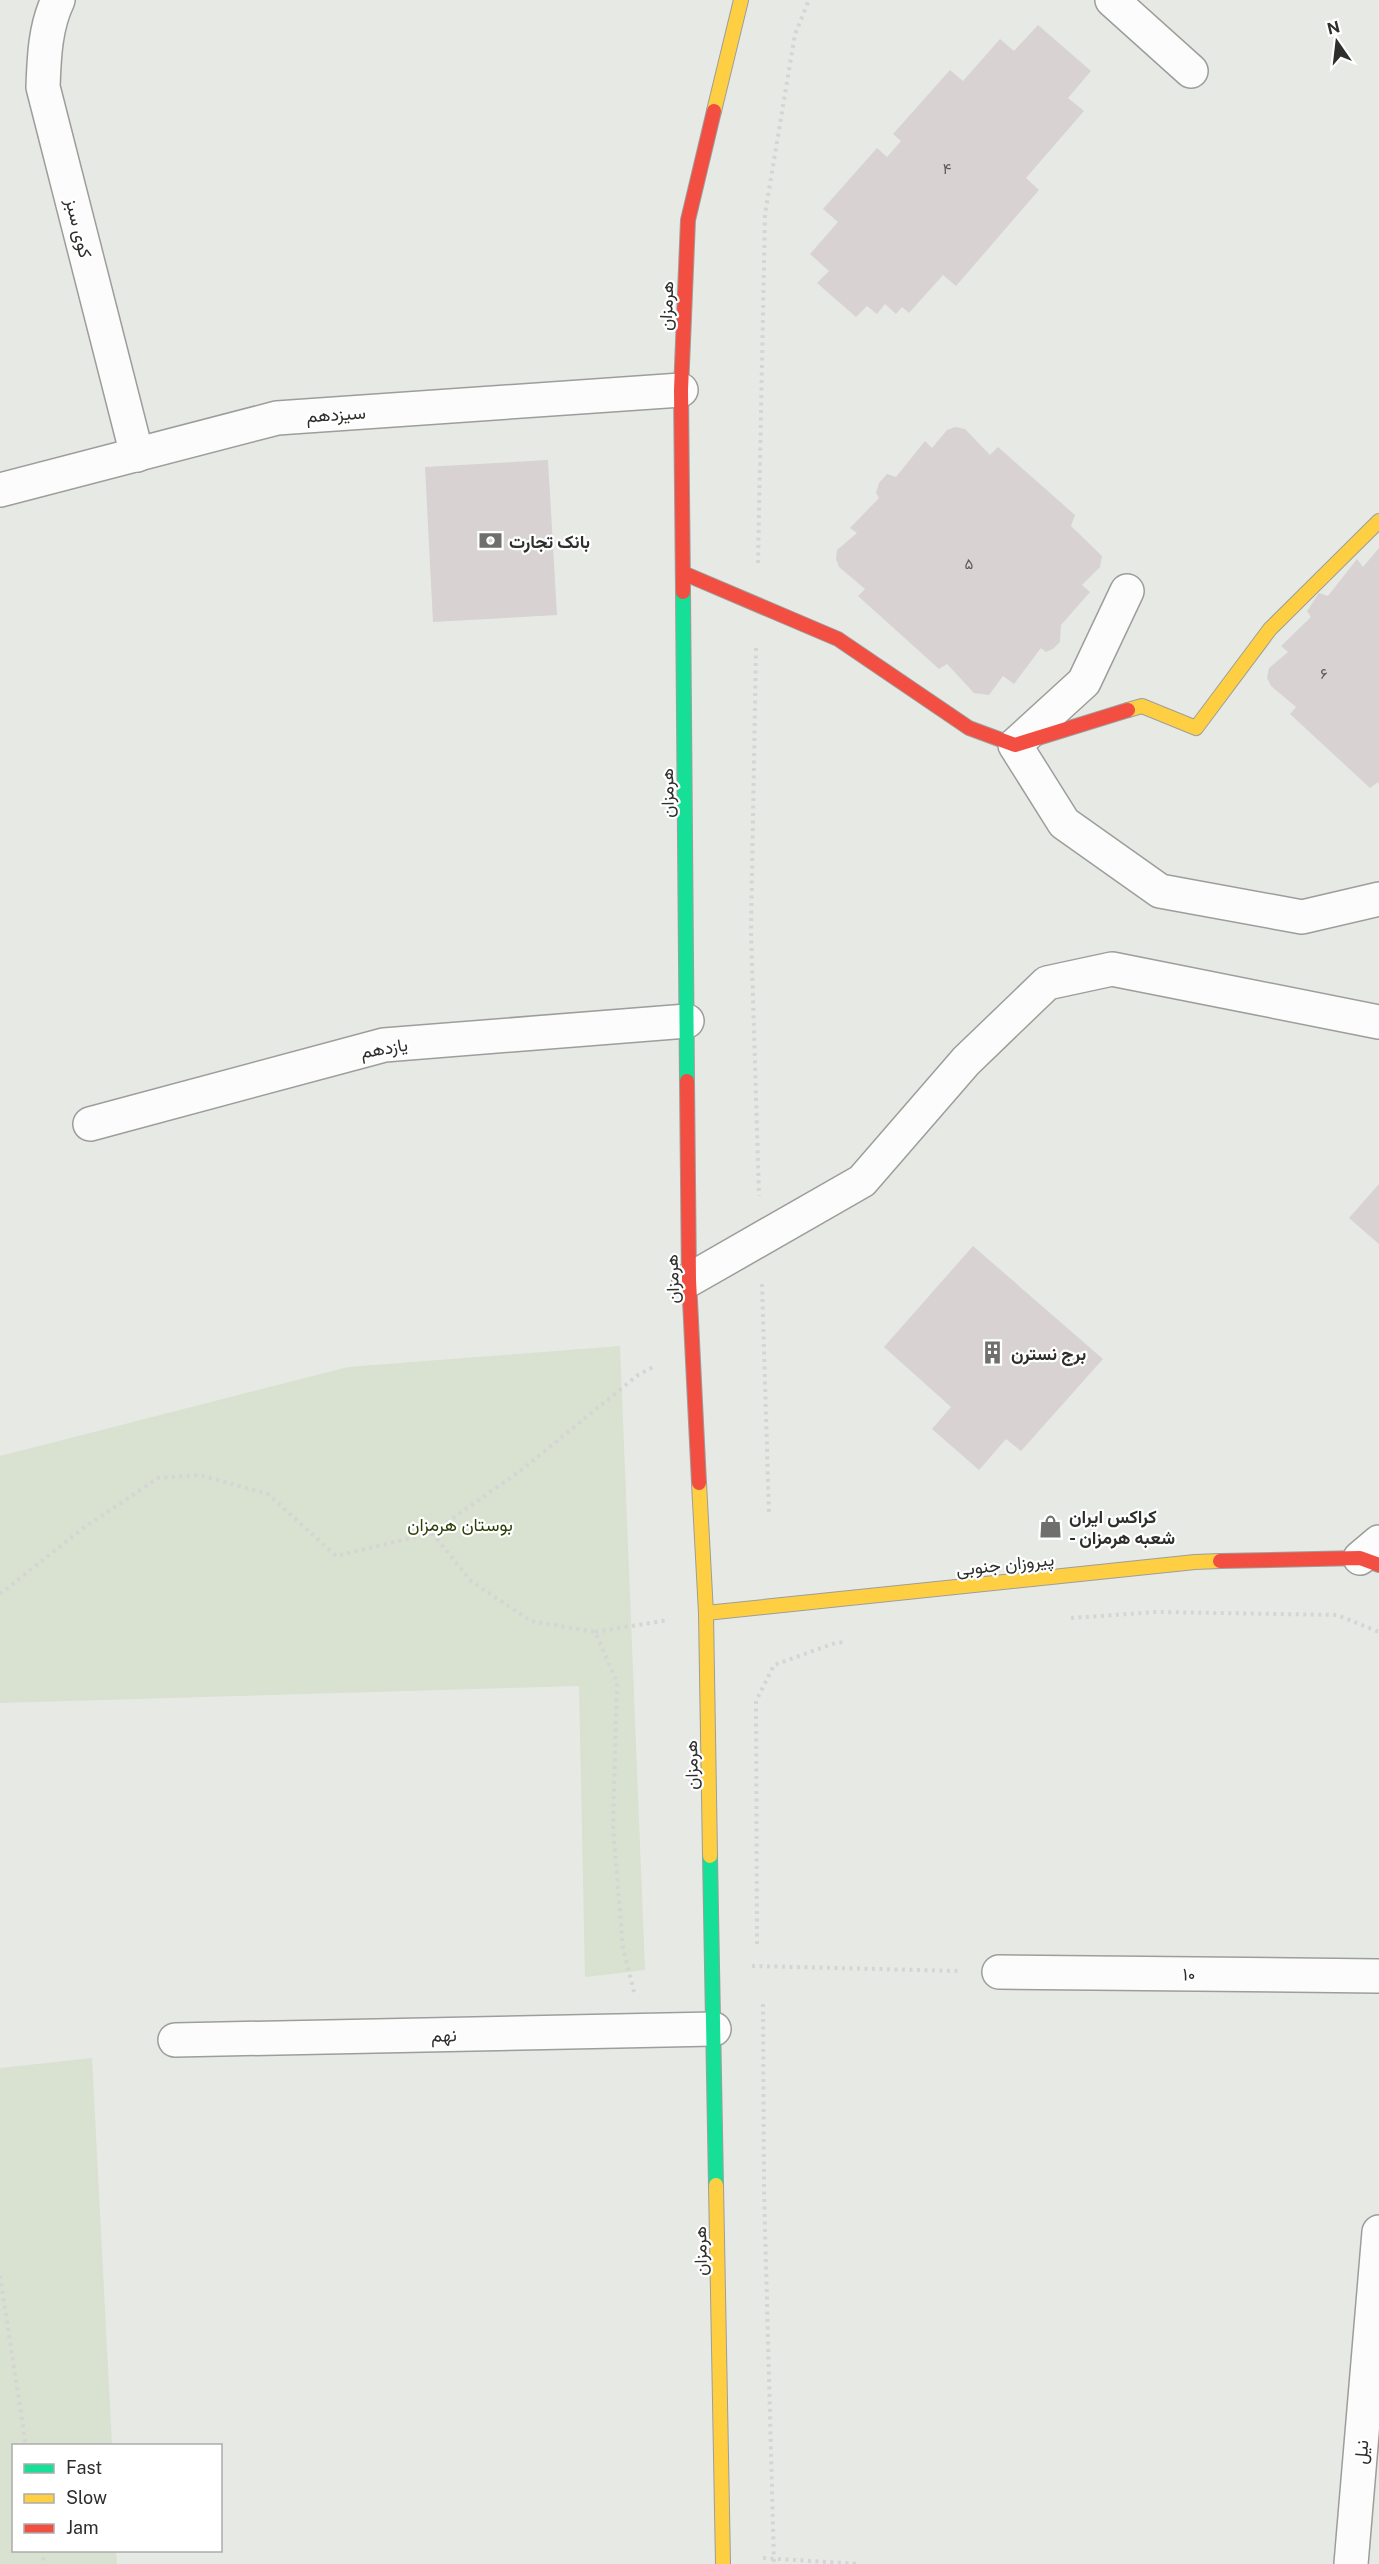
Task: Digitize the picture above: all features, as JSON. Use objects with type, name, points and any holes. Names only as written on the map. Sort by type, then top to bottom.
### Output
[{"type":"street","name":"کوی سبز","points":[[58,0],[53,11],[45,49],[43,87],[137,454]]},
{"type":"street","name":"هرمزان","points":[[723,2559],[706,1613],[689,1280],[681,390],[688,220],[741,0]]},
{"type":"street","points":[[1112,0],[1191,71]]},
{"type":"street","name":"سیزدهم","points":[[0,490],[277,418],[681,390]]},
{"type":"street","points":[[682,573],[838,639],[969,728],[1015,745],[1142,706],[1196,728],[1270,629],[1379,521]]},
{"type":"street","points":[[1015,745],[1084,682],[1127,591]]},
{"type":"street","points":[[1015,745],[1064,823],[1160,891],[1302,917],[1379,899]]},
{"type":"street","points":[[689,1280],[862,1181],[966,1061],[1047,983],[1112,969],[1379,1022]]},
{"type":"street","name":"یازدهم","points":[[90,1124],[384,1045],[687,1021]]},
{"type":"street","name":"پیروزان جنوبی","points":[[706,1613],[1195,1562],[1373,1555]]},
{"type":"street","name":"۱۰","points":[[999,1972],[1379,1976]]},
{"type":"street","name":"نهم","points":[[175,2040],[714,2029]]},
{"type":"street","name":"نیل","points":[[1352,2564],[1379,2232]]},
{"type":"path","points":[[758,573],[765,214],[795,34],[809,0]]},
{"type":"path","points":[[756,644],[751,931],[759,1205]]},
{"type":"path","points":[[761,1276],[769,1514]]},
{"type":"path","points":[[0,1594],[82,1529],[158,1479],[200,1475],[268,1494],[336,1556],[432,1533],[519,1471],[638,1375],[693,1347]]},
{"type":"path","points":[[432,1533],[471,1581],[531,1620],[595,1632],[706,1613]]},
{"type":"path","points":[[1066,1618],[1157,1612],[1336,1615],[1379,1632]]},
{"type":"path","points":[[595,1632],[617,1682],[613,1827],[617,1882],[623,1948],[644,2031]]},
{"type":"path","points":[[757,1944],[756,1701],[774,1665],[835,1643],[847,1641]]},
{"type":"path","points":[[712,1965],[999,1972]]},
{"type":"path","points":[[763,2004],[764,2190],[774,2564]]},
{"type":"path","points":[[0,2276],[26,2444]]},
{"type":"path","points":[[723,2559],[859,2564]]},
{"type":"green space","name":"بوستان هرمزان","points":[[620,1346],[645,1970],[585,1977],[579,1686],[0,1703],[0,1456],[348,1367]]},
{"type":"green space","points":[[92,2058],[112,2444],[12,2444],[12,2552],[116,2552],[117,2564],[0,2564],[0,2068]]},
{"type":"building","points":[[1038,25],[1091,71],[1068,98],[1084,111],[1026,178],[1039,190],[956,286],[943,275],[909,313],[902,307],[896,314],[885,304],[877,314],[867,306],[856,317],[817,283],[829,271],[810,254],[838,222],[823,209],[877,148],[887,157],[901,141],[893,134],[950,70],[963,81],[1000,39],[1014,51]]},
{"type":"building","points":[[955,427],[965,429],[990,455],[998,447],[1075,515],[1071,526],[1102,556],[1100,567],[1082,585],[1090,592],[1061,625],[1060,642],[1046,652],[1041,648],[1014,684],[1003,676],[989,695],[974,693],[947,664],[939,669],[858,596],[865,589],[839,567],[836,559],[837,550],[857,533],[850,528],[879,498],[876,493],[879,483],[887,474],[896,477],[925,441],[932,448],[947,430]]},
{"type":"building","name":"بانک تجارت","points":[[548,460],[557,615],[433,622],[425,467]]},
{"type":"building","points":[[1379,548],[1379,784],[1378,782],[1370,788],[1290,714],[1296,707],[1271,686],[1267,678],[1269,668],[1288,652],[1281,646],[1311,617],[1307,611],[1319,593],[1328,596],[1357,559],[1363,567]]},
{"type":"building","points":[[1379,1184],[1379,1244],[1349,1218]]},
{"type":"building","name":"برج نسترن","points":[[973,1246],[1103,1359],[1021,1451],[1006,1439],[979,1470],[932,1429],[951,1407],[884,1347]]},
{"type":"traffic: fast","points":[[683,592],[687,1081]]},
{"type":"traffic: fast","points":[[710,1856],[716,2185]]},
{"type":"traffic: slow","points":[[714,111],[741,0]]},
{"type":"traffic: slow","points":[[1128,710],[1142,706],[1196,728],[1270,629],[1379,521]]},
{"type":"traffic: slow","points":[[699,1483],[706,1613],[710,1856]]},
{"type":"traffic: slow","points":[[706,1613],[1220,1561]]},
{"type":"traffic: slow","points":[[716,2185],[723,2564]]},
{"type":"traffic: jam","points":[[683,592],[681,390],[688,220],[714,111]]},
{"type":"traffic: jam","points":[[683,573],[838,639],[969,728],[1015,745],[1128,710]]},
{"type":"traffic: jam","points":[[687,1081],[689,1280],[699,1483]]},
{"type":"traffic: jam","points":[[1220,1561],[1360,1558],[1379,1565]]},
{"type":"place","name":"بانک تجارت","points":[[491,541]]},
{"type":"place","name":"برج نسترن","points":[[993,1353]]},
{"type":"place","name":"کراکس ایران - شعبه هرمزان","points":[[1051,1526]]}]
